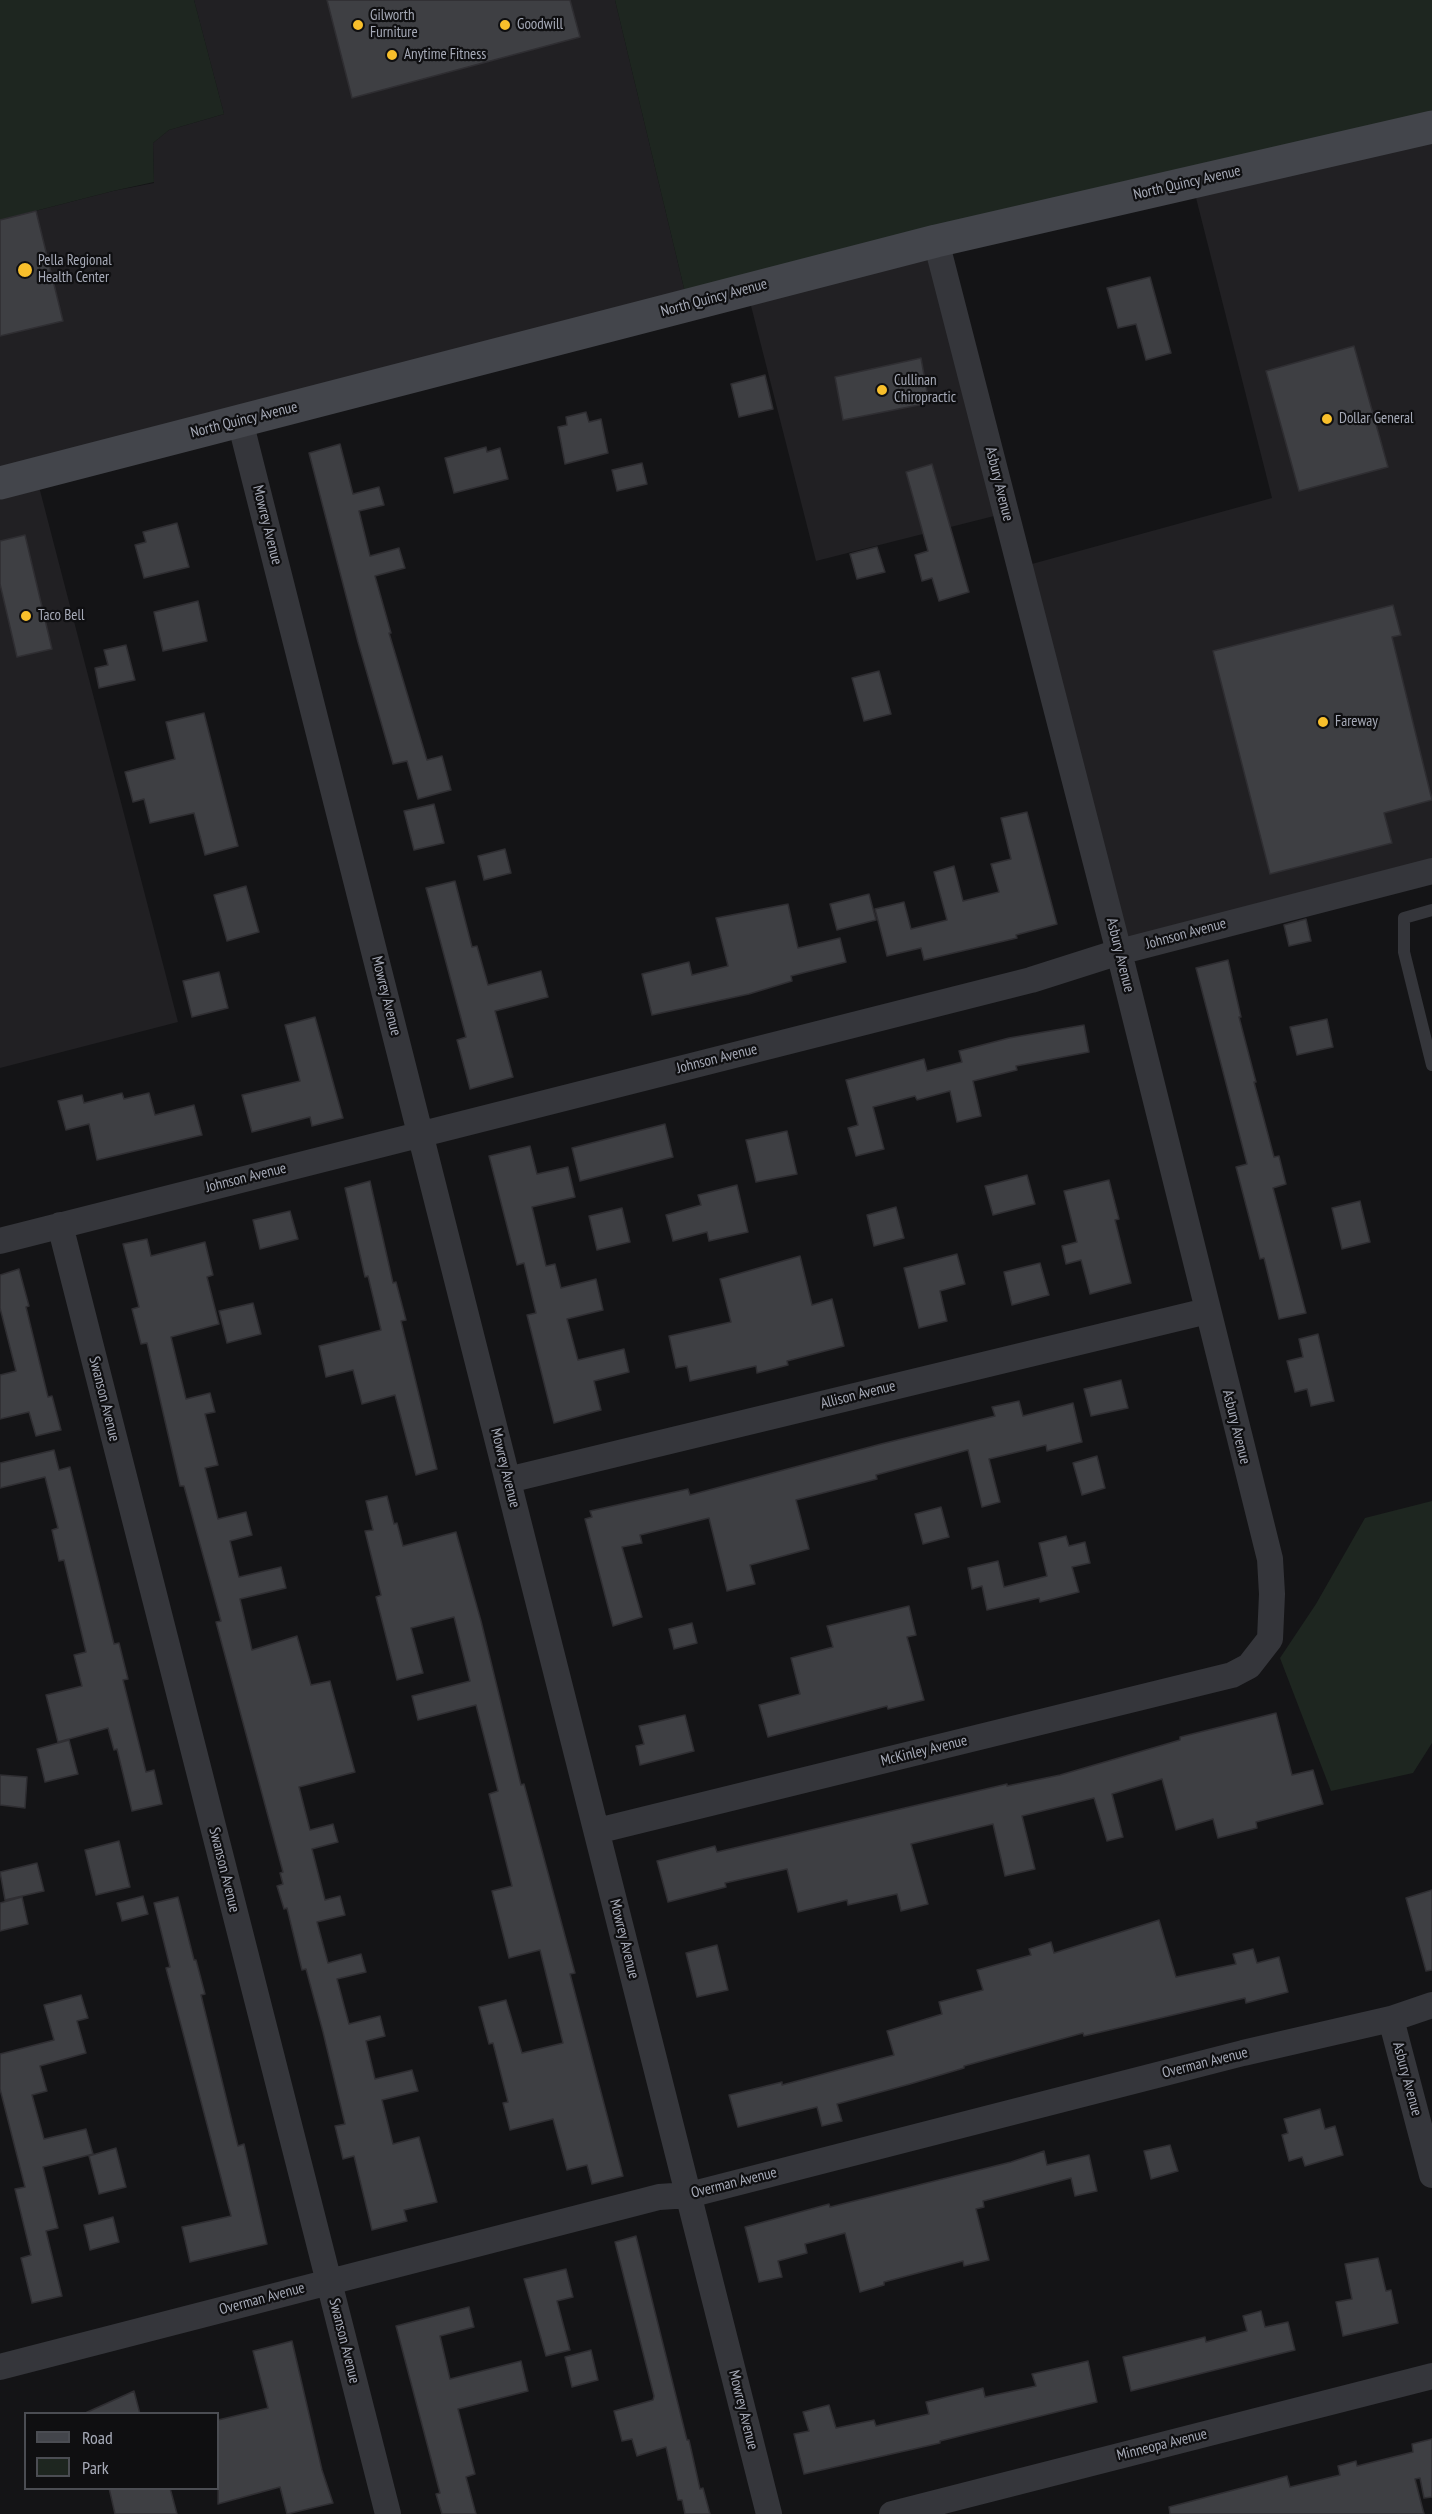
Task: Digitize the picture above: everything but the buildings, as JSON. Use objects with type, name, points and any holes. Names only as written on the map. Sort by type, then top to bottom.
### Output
[{"type":"main road","name":"North Quincy Avenue","points":[[0,483],[936,241],[1426,125]]},
{"type":"street","name":"Asbury Avenue","points":[[936,241],[1119,952],[1270,1560],[1272,1594],[1270,1639],[1249,1666]]},
{"type":"street","name":"Mowrey Avenue","points":[[240,421],[769,2514]]},
{"type":"street","name":"Johnson Avenue","points":[[0,1241],[1031,980],[1119,952],[1432,871]]},
{"type":"street","name":"Swanson Avenue","points":[[60,1225],[388,2514]]},
{"type":"street","name":"Allison Avenue","points":[[508,1480],[1207,1311]]},
{"type":"street","name":"McKinley Avenue","points":[[597,1831],[1232,1675],[1249,1666]]},
{"type":"street","name":"Overman Avenue","points":[[0,2367],[659,2197],[689,2195],[1243,2054],[1391,2019],[1432,2005]]},
{"type":"street","name":"Asbury Avenue","points":[[1391,2019],[1432,2175]]},
{"type":"street","name":"Minneopa Avenue","points":[[892,2514],[1432,2376]]},
{"type":"lane","points":[[1432,910],[1404,918],[1404,952],[1432,1065]]},
{"type":"shaded area","points":[[194,0],[615,0],[688,305],[36,475],[178,1022],[0,1068],[0,220],[154,183],[153,143],[169,130],[224,114]]},
{"type":"shaded area","points":[[1432,127],[1432,867],[1120,948],[1010,570],[1272,498],[1192,182]]},
{"type":"shaded area","points":[[936,241],[1006,513],[816,561],[747,290]]},
{"type":"green space","points":[[0,0],[194,0],[224,114],[169,130],[153,143],[154,182],[0,220]]},
{"type":"green space","points":[[615,0],[1432,0],[1432,117],[688,305]]},
{"type":"green space","points":[[1432,1501],[1432,1743],[1413,1773],[1331,1791],[1280,1658],[1316,1604],[1365,1518]]},
{"type":"place","name":"Gilworth Furniture","points":[[358,25]]},
{"type":"place","name":"Goodwill","points":[[505,25]]},
{"type":"place","name":"Anytime Fitness","points":[[392,55]]},
{"type":"place","name":"Pella Regional Health Center","points":[[25,270]]},
{"type":"place","name":"Cullinan Chiropractic","points":[[882,390]]},
{"type":"place","name":"Dollar General","points":[[1327,419]]},
{"type":"place","name":"Taco Bell","points":[[26,616]]},
{"type":"place","name":"Fareway","points":[[1323,722]]}]
